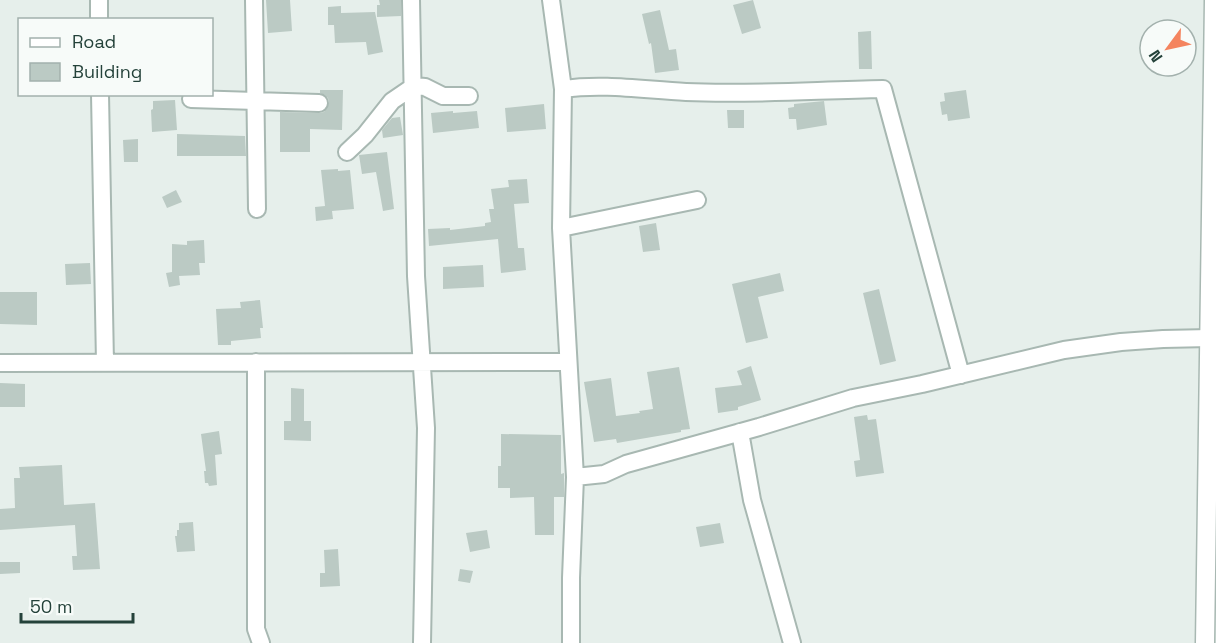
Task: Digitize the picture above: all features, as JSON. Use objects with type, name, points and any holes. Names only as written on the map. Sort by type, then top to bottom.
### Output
[{"type":"street","points":[[99,0],[99,18]]},
{"type":"street","points":[[255,0],[257,209]]},
{"type":"street","points":[[411,0],[416,276],[426,428],[422,643]]},
{"type":"street","points":[[551,0],[563,89],[561,228],[575,477],[571,643]]},
{"type":"street","points":[[1205,643],[1213,246],[1214,0]]},
{"type":"street","points":[[347,152],[365,135],[392,101],[414,86],[425,87],[443,96],[469,96]]},
{"type":"street","points":[[563,89],[608,86],[686,92],[883,89],[961,375]]},
{"type":"street","points":[[100,96],[105,363]]},
{"type":"street","points":[[191,99],[319,103]]},
{"type":"street","points":[[561,228],[697,200]]},
{"type":"street","points":[[575,477],[604,474],[626,464],[853,398],[1093,345],[1163,339],[1210,338]]},
{"type":"street","points":[[256,362],[256,629],[261,643]]},
{"type":"street","points":[[0,363],[567,362]]},
{"type":"street","points":[[740,432],[752,500],[792,643]]},
{"type":"building","points":[[266,0],[290,0],[292,31],[268,33]]},
{"type":"building","points":[[379,0],[401,0],[401,16],[377,17]]},
{"type":"building","points":[[753,0],[761,28],[742,34],[733,5]]},
{"type":"building","points":[[341,6],[341,13],[375,12],[383,52],[368,55],[366,42],[335,43],[334,25],[328,25],[328,7]]},
{"type":"building","points":[[660,10],[669,50],[676,49],[679,70],[655,73],[651,43],[649,44],[642,14]]},
{"type":"building","points":[[871,31],[872,69],[859,69],[858,32]]},
{"type":"building","points":[[320,90],[343,90],[342,130],[310,129],[310,152],[280,152],[280,112],[324,112],[329,103],[328,98],[320,93]]},
{"type":"building","points":[[966,90],[970,118],[948,121],[947,114],[942,115],[940,102],[945,101],[944,93]]},
{"type":"building","points":[[175,100],[177,130],[152,132],[153,101]]},
{"type":"building","points":[[824,101],[827,125],[797,130],[796,119],[789,119],[788,108],[794,107],[794,104]]},
{"type":"building","points":[[544,104],[546,129],[507,132],[505,108]]},
{"type":"building","points":[[727,110],[744,110],[744,128],[728,128]]},
{"type":"building","points":[[453,111],[453,113],[477,111],[479,128],[433,133],[431,113]]},
{"type":"building","points":[[400,117],[403,135],[383,138],[382,130],[392,118]]},
{"type":"building","points":[[177,134],[245,136],[246,156],[177,156]]},
{"type":"building","points":[[138,139],[138,162],[124,162],[123,140]]},
{"type":"building","points":[[387,152],[394,209],[383,211],[376,172],[362,174],[359,155]]},
{"type":"building","points":[[338,169],[338,171],[350,170],[354,209],[332,211],[333,219],[316,221],[315,207],[325,206],[321,170]]},
{"type":"building","points":[[527,179],[529,203],[514,204],[518,248],[524,248],[526,270],[501,273],[498,239],[429,246],[428,229],[450,228],[450,230],[485,226],[485,223],[491,222],[489,209],[494,209],[491,189],[509,187],[508,180]]},
{"type":"building","points":[[176,190],[182,202],[167,208],[162,197]]},
{"type":"building","points":[[656,223],[660,250],[643,252],[639,226]]},
{"type":"building","points":[[204,240],[205,263],[199,263],[200,275],[179,276],[180,285],[169,287],[166,273],[172,272],[172,244],[187,245],[187,241]]},
{"type":"building","points":[[90,263],[91,284],[66,285],[65,264]]},
{"type":"building","points":[[483,265],[484,287],[443,289],[443,267]]},
{"type":"building","points":[[780,273],[784,291],[758,297],[768,338],[746,343],[732,284]]},
{"type":"building","points":[[879,289],[896,361],[880,365],[863,293]]},
{"type":"building","points":[[0,292],[37,292],[37,325],[0,324]]},
{"type":"building","points":[[260,300],[263,328],[260,328],[261,338],[231,341],[231,345],[218,345],[216,309],[241,308],[240,302]]},
{"type":"building","points":[[751,366],[761,400],[738,407],[738,410],[718,413],[715,388],[742,385],[737,371]]},
{"type":"building","points":[[679,367],[690,429],[617,443],[616,439],[594,442],[584,382],[611,378],[616,416],[640,413],[639,411],[653,409],[647,372]]},
{"type":"building","points":[[0,383],[25,384],[25,407],[0,407]]},
{"type":"building","points":[[291,388],[304,389],[304,421],[311,421],[311,441],[284,440],[284,421],[291,421]]},
{"type":"building","points":[[867,415],[868,420],[876,419],[884,473],[856,477],[854,461],[860,460],[854,417]]},
{"type":"building","points":[[219,431],[222,454],[215,455],[217,485],[209,486],[205,483],[204,471],[206,471],[201,434]]},
{"type":"building","points":[[501,434],[561,435],[561,474],[564,473],[564,497],[554,497],[554,535],[535,535],[534,497],[510,498],[510,488],[498,488]]},
{"type":"building","points":[[62,465],[64,505],[95,503],[100,569],[73,570],[72,556],[77,556],[75,525],[0,530],[0,509],[15,508],[14,478],[20,478],[19,467]]},
{"type":"building","points":[[193,522],[195,551],[177,552],[175,536],[179,530],[179,523]]},
{"type":"building","points":[[720,523],[724,543],[700,547],[696,527]]},
{"type":"building","points":[[487,530],[490,548],[470,552],[466,533]]},
{"type":"building","points":[[338,549],[340,586],[320,587],[320,573],[325,573],[324,550]]},
{"type":"building","points":[[0,562],[20,562],[20,573],[0,574]]},
{"type":"building","points":[[460,569],[473,571],[470,583],[458,581]]}]
